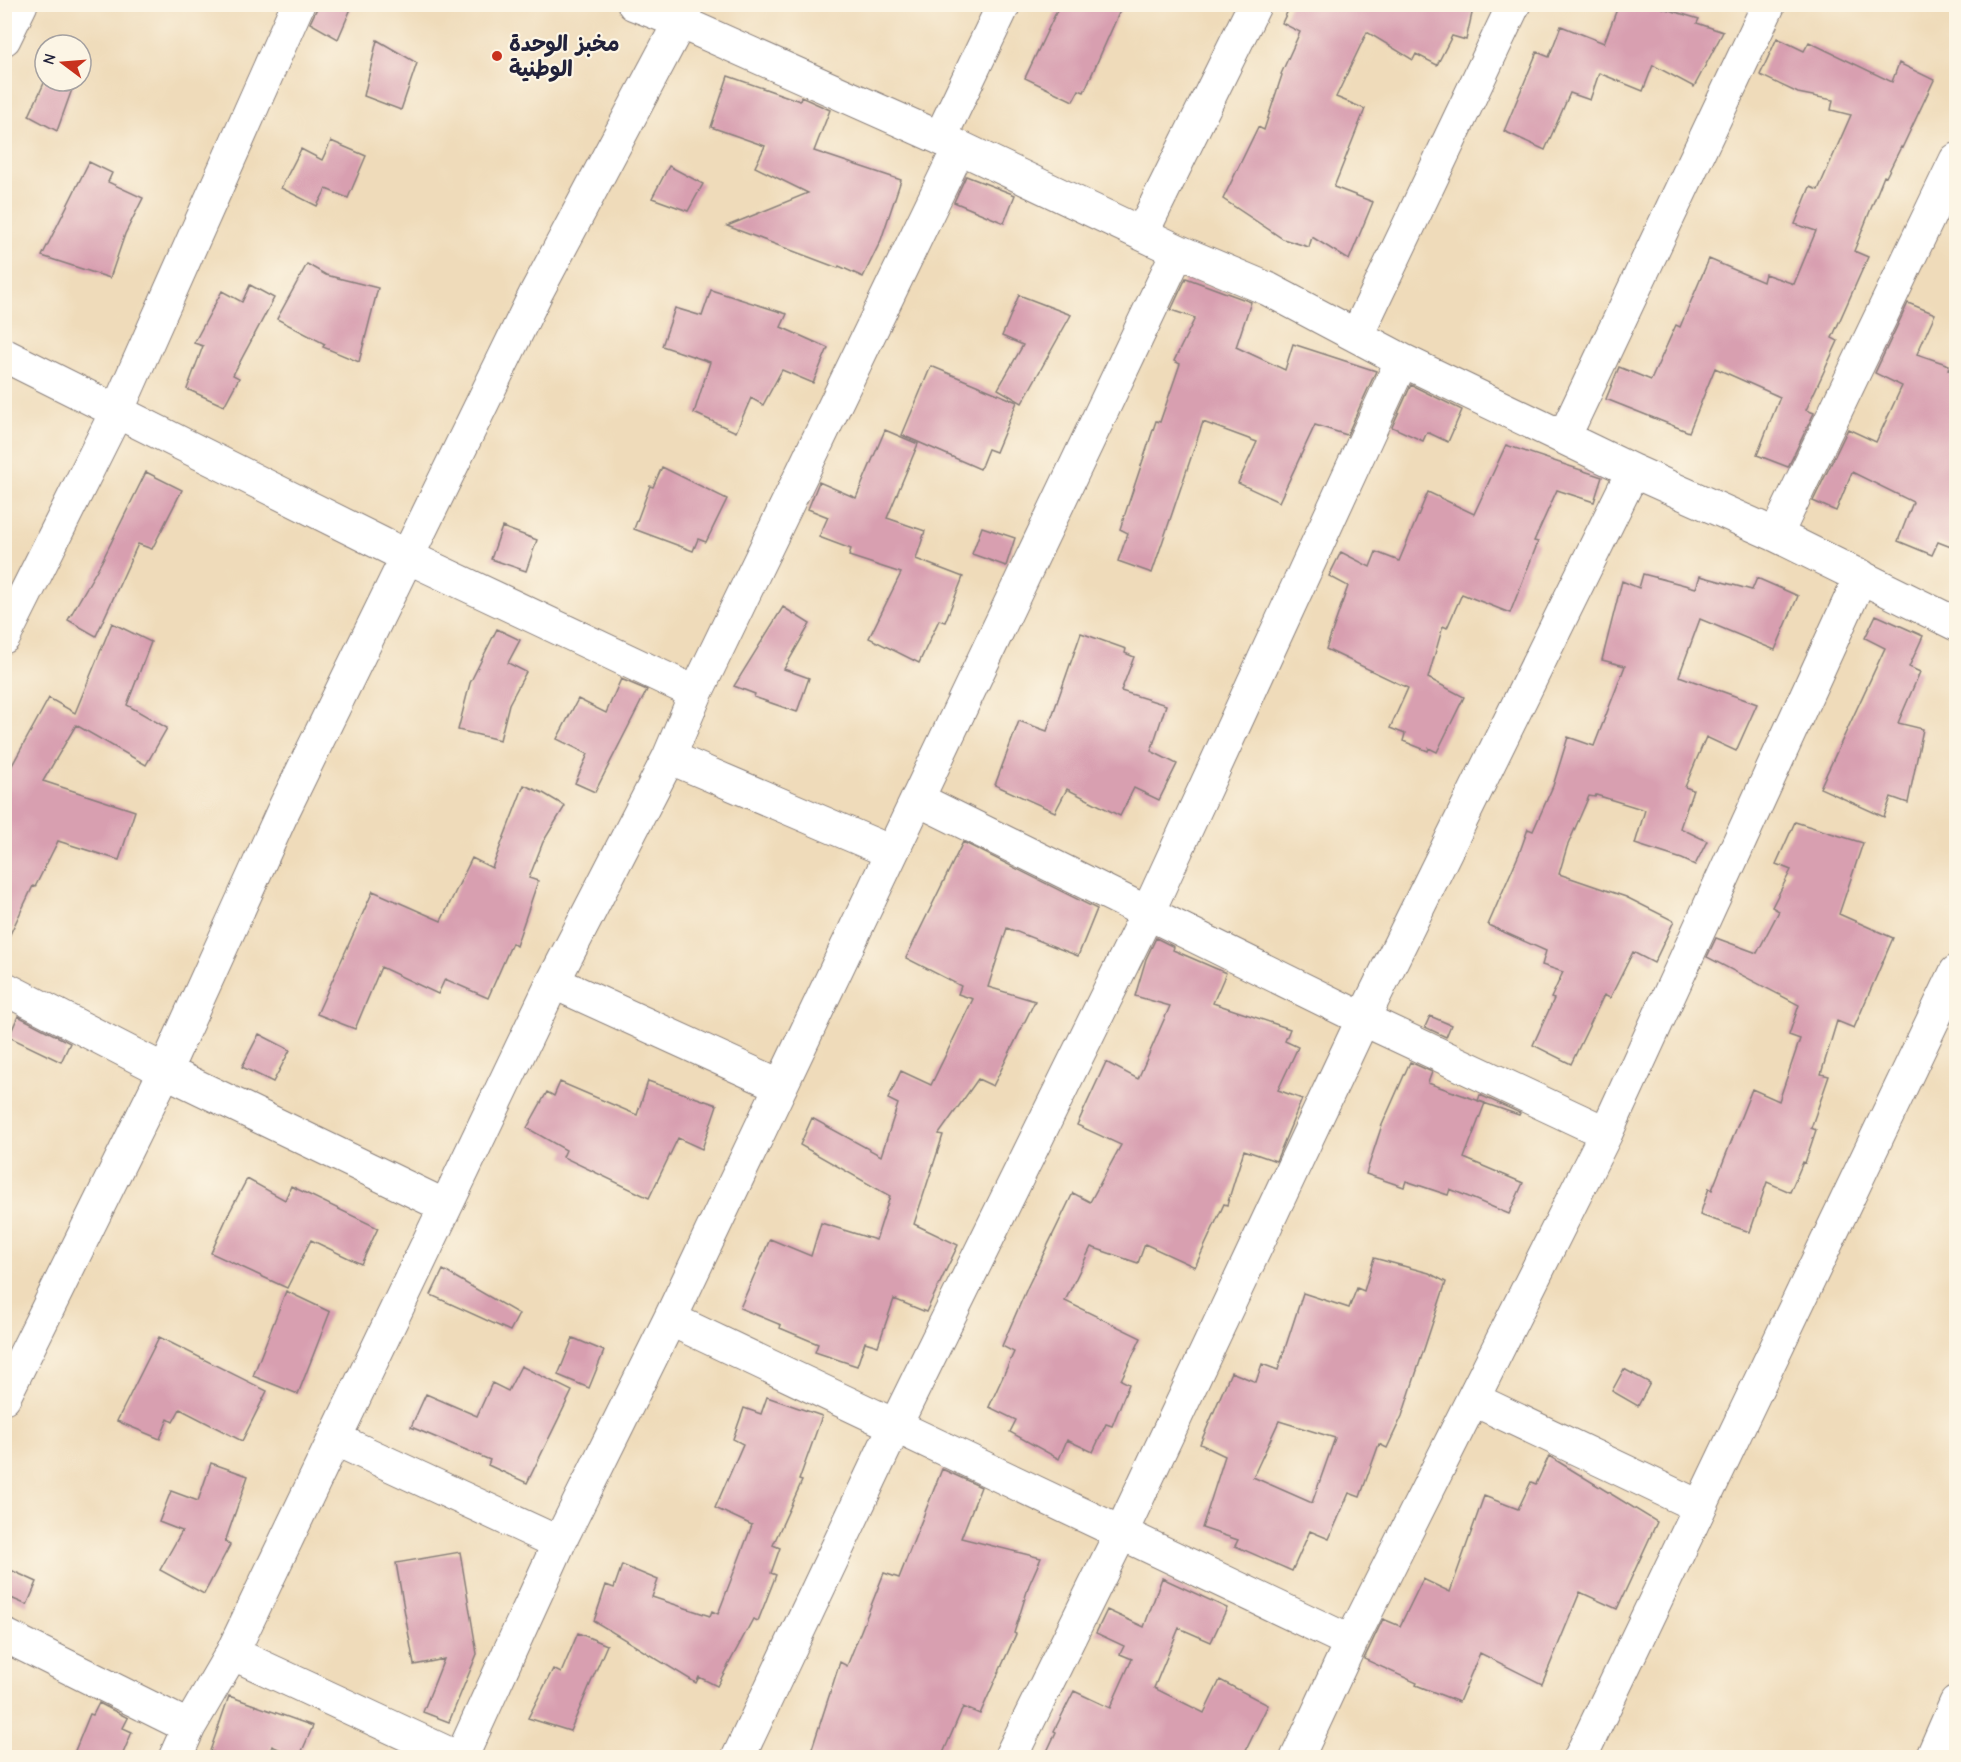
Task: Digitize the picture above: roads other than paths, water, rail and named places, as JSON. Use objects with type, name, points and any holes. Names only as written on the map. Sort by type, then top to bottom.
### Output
[{"type":"street","points":[[4,39],[21,4]]},
{"type":"street","points":[[4,637],[117,411],[298,4]]},
{"type":"street","points":[[634,4],[684,13],[1178,251],[1268,289],[1402,360],[1633,471],[1776,535],[1956,624]]},
{"type":"street","points":[[175,1758],[189,1727],[232,1653],[553,982],[669,757],[696,693],[950,143],[1004,4]]},
{"type":"street","points":[[1142,233],[1255,4]]},
{"type":"street","points":[[1357,335],[1514,4]]},
{"type":"street","points":[[1564,437],[1769,4]]},
{"type":"street","points":[[4,1397],[165,1071],[285,809],[536,293],[684,13]]},
{"type":"street","points":[[1776,535],[1956,160]]},
{"type":"street","points":[[232,1653],[460,1758],[559,1543],[670,1319],[1178,251]]},
{"type":"street","points":[[4,355],[408,557],[696,693]]},
{"type":"street","points":[[738,1758],[895,1426],[1148,912],[1402,360]]},
{"type":"street","points":[[1010,1758],[1121,1533],[1363,1019],[1633,471]]},
{"type":"street","points":[[1297,1758],[1351,1642],[1606,1133],[1860,576]]},
{"type":"street","points":[[669,757],[891,852]]},
{"type":"street","points":[[917,799],[1363,1019],[1606,1133]]},
{"type":"street","points":[[1580,1757],[1956,972]]},
{"type":"street","points":[[553,982],[781,1086]]},
{"type":"street","points":[[4,988],[165,1071],[445,1206]]},
{"type":"street","points":[[670,1319],[1351,1642]]},
{"type":"street","points":[[1473,1400],[1700,1507]]},
{"type":"street","points":[[335,1439],[559,1543]]},
{"type":"street","points":[[4,1635],[189,1727]]},
{"type":"street","points":[[1932,1758],[1956,1703]]},
{"type":"place","name":"مخبز الوحدة الوطنية","points":[[497,56]]}]
